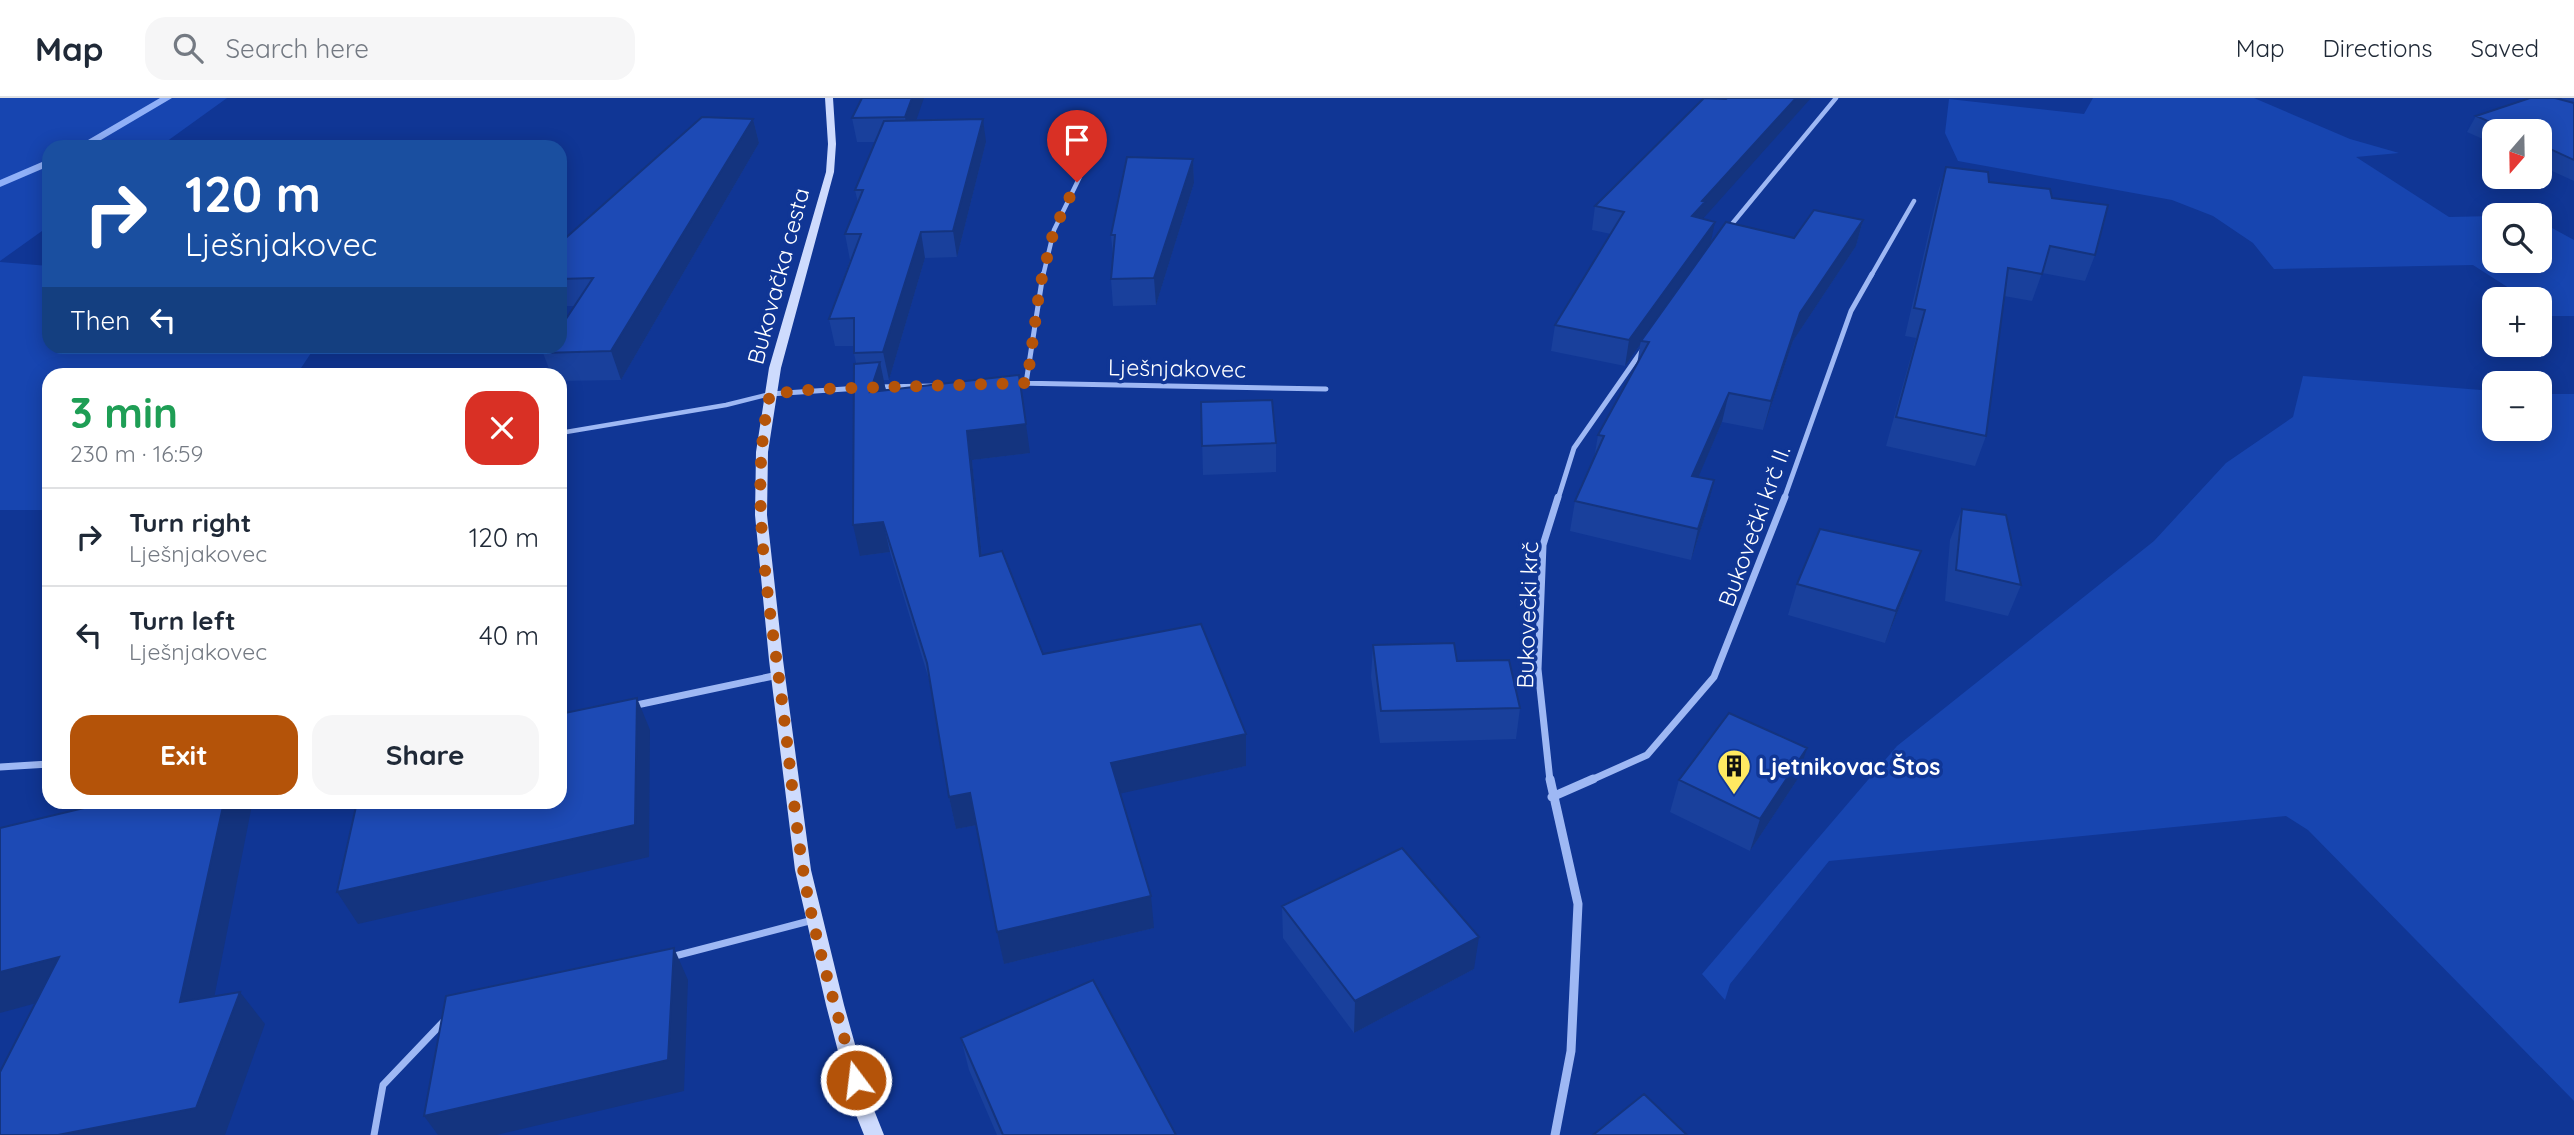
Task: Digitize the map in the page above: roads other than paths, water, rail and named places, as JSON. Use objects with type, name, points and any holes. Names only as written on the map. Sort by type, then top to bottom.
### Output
[{"type":"main road","name":"Bukovačka cesta","points":[[829,98],[832,144],[830,172],[775,368],[762,452],[761,515],[803,870],[813,920],[862,1105],[874,1135]]},
{"type":"street","points":[[1720,240],[1744,206],[1836,98]]},
{"type":"street","points":[[1027,383],[1040,286],[1054,230],[1089,158]]},
{"type":"street","name":"Bukovečki krč II.","points":[[1552,797],[1647,755],[1714,677],[1765,553],[1851,311],[1914,201]]},
{"type":"street","name":"Bukovečki krč","points":[[1555,1135],[1571,1051],[1578,904],[1552,797],[1538,669],[1543,545],[1574,448],[1649,340]]},
{"type":"street","name":"Lješnjakovec","points":[[999,384],[1326,389]]},
{"type":"street","points":[[770,394],[817,389],[943,385]]},
{"type":"street","points":[[621,708],[779,675]]},
{"type":"street","points":[[0,767],[42,764]]},
{"type":"lane","points":[[567,432],[726,405],[770,394]]},
{"type":"lane","points":[[661,959],[813,920]]},
{"type":"lane","points":[[374,1135],[383,1085],[452,1014]]},
{"type":"waterway","points":[[93,140],[167,98]]},
{"type":"waterway","points":[[0,184],[42,165]]},
{"type":"place","name":"Ljetnikovac Štos","points":[[1734,796]]}]
